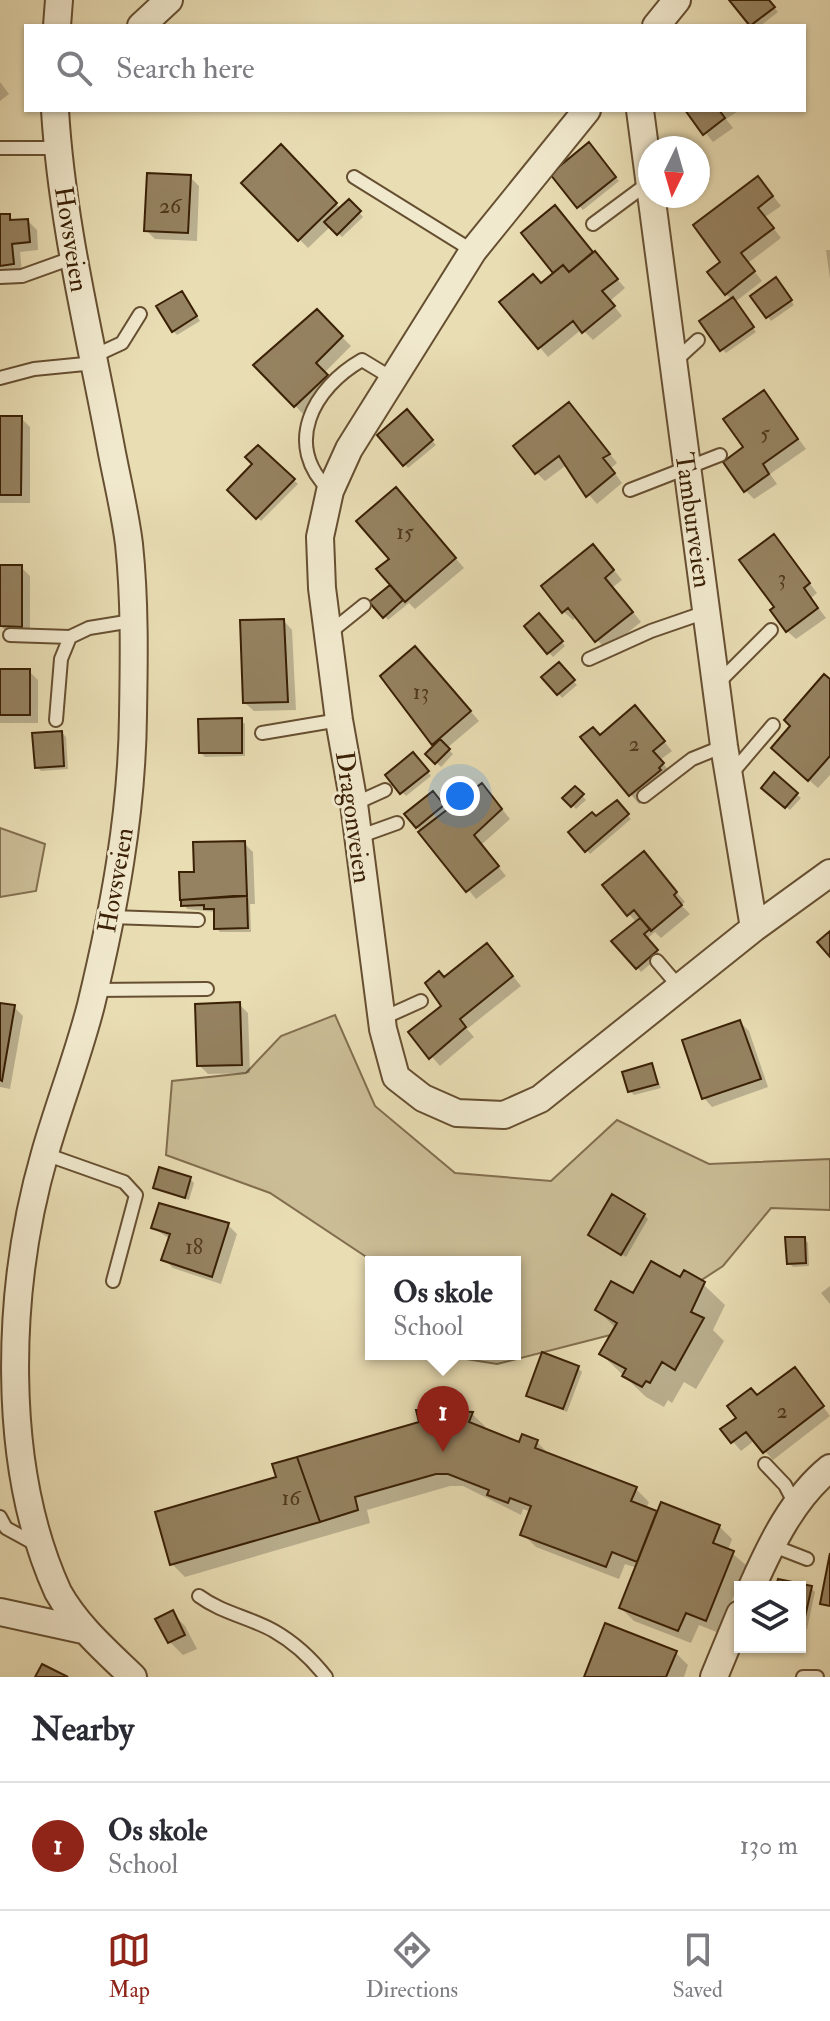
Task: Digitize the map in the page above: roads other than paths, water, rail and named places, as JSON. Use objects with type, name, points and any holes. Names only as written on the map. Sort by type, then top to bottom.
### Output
[{"type":"street","points":[[57,24],[59,0]]},
{"type":"street","points":[[143,24],[169,0]]},
{"type":"street","points":[[658,24],[677,0]]},
{"type":"street","name":"Hovsveien","points":[[55,112],[72,258],[129,543],[133,720],[129,796],[111,917],[94,990],[45,1154],[22,1250],[12,1321],[11,1379],[23,1499],[37,1545],[58,1592],[83,1630],[133,1677]]},
{"type":"street","name":"Dragonveien","points":[[585,112],[473,251],[349,449],[330,491],[320,537],[328,634],[354,804],[381,1019],[396,1077],[423,1098],[457,1113],[504,1115],[540,1099],[754,928],[830,873]]},
{"type":"street","name":"Tamburveien","points":[[640,112],[642,136]]},
{"type":"street","name":"Tamburveien","points":[[651,208],[724,746],[754,928]]},
{"type":"street","points":[[755,1581],[771,1545],[796,1506],[830,1468]]},
{"type":"street","points":[[0,1612],[24,1620],[83,1630]]},
{"type":"street","points":[[714,1677],[734,1629]]},
{"type":"lane","points":[[0,148],[58,148]]},
{"type":"lane","points":[[354,177],[473,251]]},
{"type":"lane","points":[[593,224],[638,191]]},
{"type":"lane","points":[[0,277],[22,276],[72,258]]},
{"type":"lane","points":[[0,378],[34,369],[94,360],[122,343],[140,314]]},
{"type":"lane","points":[[674,362],[698,340]]},
{"type":"lane","points":[[330,491],[314,476],[305,442],[312,408],[343,370],[362,360],[395,380]]},
{"type":"lane","points":[[630,490],[720,455]]},
{"type":"lane","points":[[328,634],[364,605]]},
{"type":"lane","points":[[589,659],[706,612]]},
{"type":"lane","points":[[10,635],[70,637],[89,628],[132,621]]},
{"type":"lane","points":[[717,684],[771,630]]},
{"type":"lane","points":[[56,720],[61,659],[70,637]]},
{"type":"lane","points":[[262,733],[339,720]]},
{"type":"lane","points":[[729,775],[773,725]]},
{"type":"lane","points":[[644,796],[692,759],[724,746]]},
{"type":"lane","points":[[354,804],[385,790]]},
{"type":"lane","points":[[358,837],[397,823]]},
{"type":"lane","points":[[111,917],[198,920]]},
{"type":"lane","points":[[657,961],[681,989]]},
{"type":"lane","points":[[94,990],[207,989]]},
{"type":"lane","points":[[381,1019],[421,1001]]},
{"type":"lane","points":[[45,1154],[124,1182],[136,1195],[113,1281]]},
{"type":"lane","points":[[765,1464],[785,1485],[796,1506]]},
{"type":"lane","points":[[0,1517],[6,1528],[37,1545]]},
{"type":"lane","points":[[771,1545],[807,1559]]},
{"type":"lane","points":[[199,1596],[217,1609],[285,1638],[310,1657],[326,1677]]},
{"type":"lane","points":[[803,1677],[817,1677]]},
{"type":"place","name":"Os skole","points":[[443,1452]]}]
